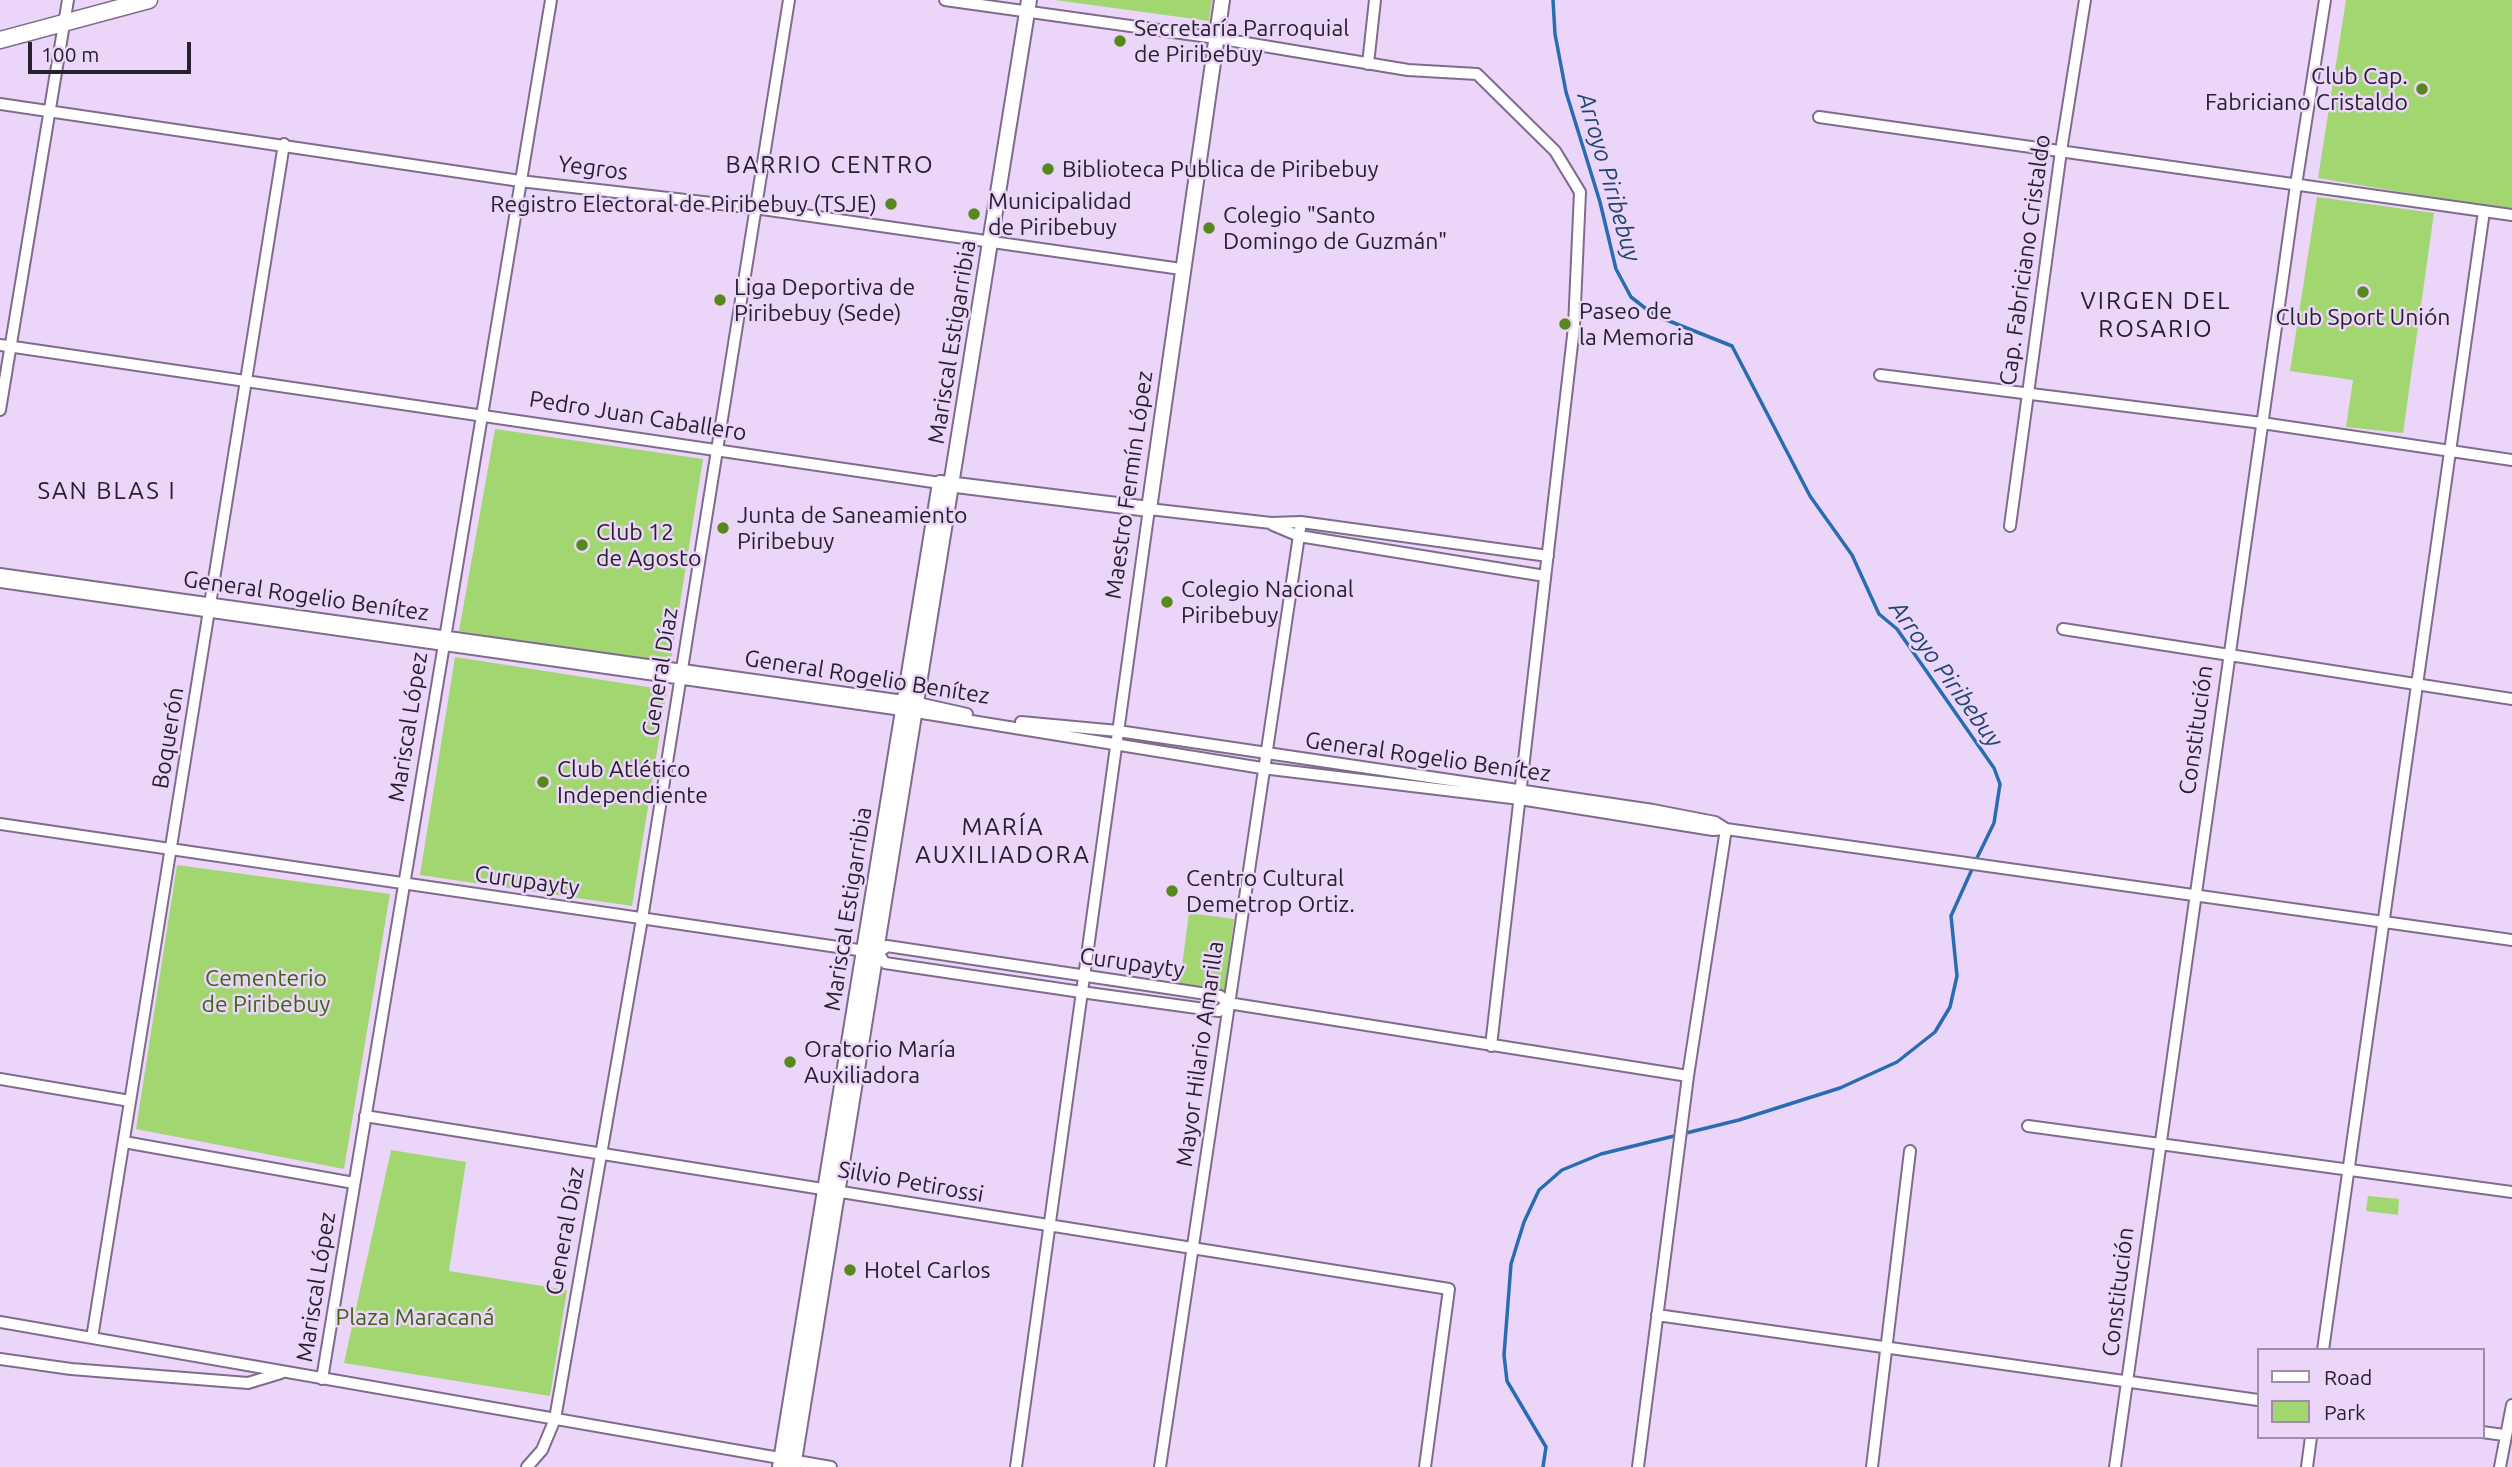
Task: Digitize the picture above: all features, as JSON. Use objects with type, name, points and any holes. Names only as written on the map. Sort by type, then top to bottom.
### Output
[{"type":"main road","points":[[0,40],[149,0]]},
{"type":"street","points":[[0,410],[5,345],[68,0]]},
{"type":"street","name":"Mariscal López","points":[[322,1378],[551,0]]},
{"type":"street","name":"General Díaz","points":[[527,1467],[542,1450],[555,1419],[642,919],[789,0]]},
{"type":"street","points":[[945,0],[1028,6],[1368,64],[1477,74],[1555,150],[1580,192],[1574,327],[1491,1046]]},
{"type":"street","name":"Maestro Fermín López","points":[[1016,1467],[1181,269],[1222,0]]},
{"type":"street","points":[[1368,64],[1375,0]]},
{"type":"street","name":"Cap. Fabriciano Cristaldo","points":[[2010,526],[2061,151],[2085,0]]},
{"type":"street","name":"Constitución","points":[[2115,1467],[2158,1145],[2296,184],[2325,0]]},
{"type":"street","name":"Mariscal Estigarribia","points":[[787,1463],[946,484],[991,244],[1028,6]]},
{"type":"street","name":"Yegros","points":[[0,104],[520,181],[755,208],[991,244],[1181,269]]},
{"type":"street","points":[[1819,117],[2512,215]]},
{"type":"street","name":"Boquerón","points":[[92,1338],[284,144]]},
{"type":"street","points":[[2323,1348],[2484,211]]},
{"type":"street","name":"Pedro Juan Caballero","points":[[5,345],[946,484],[1271,523]]},
{"type":"street","points":[[1880,375],[2262,423],[2512,460]]},
{"type":"street","points":[[1271,523],[1301,522],[1548,556]]},
{"type":"street","name":"Mayor Hilario Amarilla","points":[[1160,1467],[1262,768],[1301,522]]},
{"type":"street","points":[[1271,523],[1299,536],[1545,576]]},
{"type":"street","name":"General Rogelio Benítez","points":[[0,574],[210,608]]},
{"type":"street","name":"General Rogelio Benítez","points":[[0,582],[210,608],[1029,723],[1118,731],[1520,795],[1713,830],[1726,829],[2512,940]]},
{"type":"street","points":[[2063,629],[2512,699]]},
{"type":"street","name":"General Rogelio Benítez","points":[[910,707],[1262,768],[1520,795]]},
{"type":"street","name":"Curupayty","points":[[0,824],[871,952],[887,946],[1220,996],[1228,1003],[1219,1012],[885,963],[871,952]]},
{"type":"street","points":[[1638,1467],[1688,1076],[1726,829]]},
{"type":"street","points":[[1228,1003],[1688,1076]]},
{"type":"street","points":[[0,1079],[130,1101]]},
{"type":"street","name":"Silvio Petirossi","points":[[365,1116],[1449,1289],[1425,1467]]},
{"type":"street","points":[[2028,1126],[2512,1192]]},
{"type":"street","points":[[124,1142],[354,1183]]},
{"type":"street","points":[[1872,1467],[1910,1151]]},
{"type":"street","points":[[1657,1315],[2256,1400]]},
{"type":"street","points":[[0,1322],[555,1419],[787,1463],[831,1467]]},
{"type":"street","points":[[0,1359],[71,1369],[248,1383],[286,1372]]},
{"type":"street","points":[[2500,1467],[2504,1435],[2512,1405]]},
{"type":"street","points":[[2484,1432],[2504,1435]]},
{"type":"street","points":[[2307,1467],[2311,1439]]},
{"type":"green space","points":[[1055,0],[1212,0],[1209,21]]},
{"type":"green space","name":"Club Cap. Fabriciano Cristaldo","points":[[2346,0],[2512,0],[2512,211],[2318,178]]},
{"type":"green space","name":"Club Sport Unión","points":[[2317,197],[2434,213],[2403,433],[2346,427],[2353,380],[2290,371]]},
{"type":"green space","name":"Club 12 de Agosto","points":[[495,429],[703,459],[670,666],[459,631]]},
{"type":"green space","name":"Club Atlético Independiente","points":[[455,657],[667,690],[632,906],[420,875]]},
{"type":"green space","name":"Cementerio de Piribebuy","points":[[177,865],[390,894],[344,1169],[136,1129]]},
{"type":"green space","points":[[1189,913],[1234,919],[1224,995],[1179,988]]},
{"type":"green space","name":"Plaza Maracaná","points":[[391,1150],[466,1162],[449,1271],[567,1290],[550,1396],[344,1363]]},
{"type":"green space","points":[[2368,1196],[2399,1199],[2398,1215],[2366,1211]]},
{"type":"waterway","name":"Arroyo Piribebuy","points":[[1553,0],[1555,34],[1566,92],[1600,202],[1616,269],[1631,297],[1654,315],[1732,346],[1810,496],[1852,555],[1879,614],[1897,629],[1994,768],[2000,784],[1994,823],[1976,860]]},
{"type":"waterway","name":"Arroyo Piribebuy","points":[[1543,1467],[1546,1447],[1507,1381],[1504,1355],[1511,1264],[1524,1222],[1539,1190],[1562,1170],[1601,1154],[1739,1120],[1840,1088],[1897,1062],[1935,1032],[1950,1007],[1957,976],[1951,916],[1973,867]]},
{"type":"place","name":"Secretaría Parroquial de Piribebuy","points":[[1120,41]]},
{"type":"place","name":"Club Cap. Fabriciano Cristaldo","points":[[2422,89]]},
{"type":"place","name":"Biblioteca Publica de Piribebuy","points":[[1048,169]]},
{"type":"place","name":"Registro Electoral de Piribebuy (TSJE)","points":[[891,204]]},
{"type":"place","name":"Municipalidad de Piribebuy","points":[[974,214]]},
{"type":"place","name":"Colegio \"Santo Domingo de Guzmán\"","points":[[1209,228]]},
{"type":"place","name":"Club Sport Unión","points":[[2363,292]]},
{"type":"place","name":"Liga Deportiva de Piribebuy (Sede)","points":[[720,300]]},
{"type":"place","name":"Paseo de la Memoria","points":[[1565,324]]},
{"type":"place","name":"Junta de Saneamiento Piribebuy","points":[[723,528]]},
{"type":"place","name":"Club 12 de Agosto","points":[[582,545]]},
{"type":"place","name":"Colegio Nacional Piribebuy","points":[[1167,602]]},
{"type":"place","name":"Club Atlético Independiente","points":[[543,782]]},
{"type":"place","name":"Centro Cultural Demetrop Ortiz.","points":[[1172,891]]},
{"type":"place","name":"Oratorio María Auxiliadora","points":[[790,1062]]},
{"type":"place","name":"Hotel Carlos","points":[[850,1270]]},
{"type":"district","name":"BARRIO CENTRO","points":[[830,165]]},
{"type":"district","name":"VIRGEN DEL ROSARIO","points":[[2156,315]]},
{"type":"district","name":"SAN BLAS I","points":[[107,491]]},
{"type":"district","name":"MARÍA AUXILIADORA","points":[[1003,841]]}]
